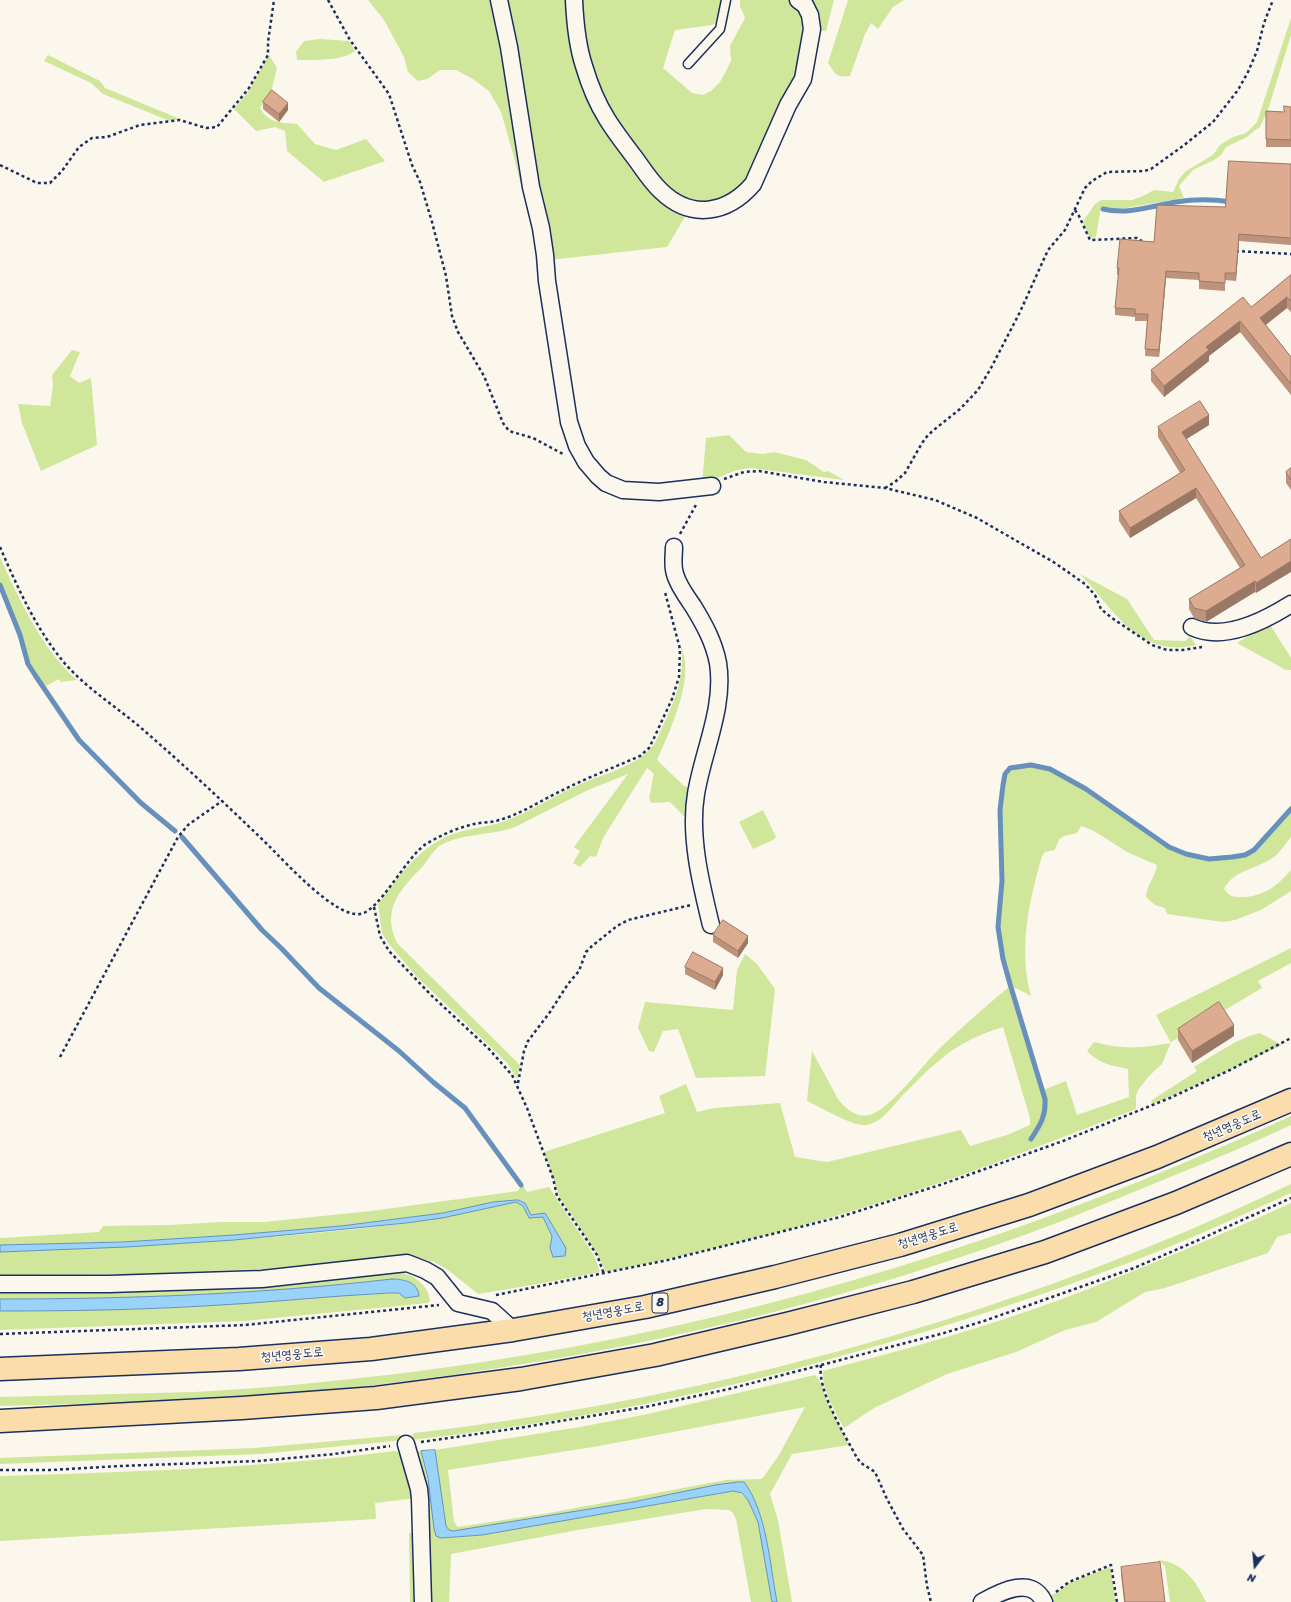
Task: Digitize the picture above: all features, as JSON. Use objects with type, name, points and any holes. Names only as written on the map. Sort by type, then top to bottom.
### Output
[{"type":"highway","name":"청년영웅도로","points":[[0,1369],[239,1359],[371,1349],[513,1330],[645,1307],[775,1277],[900,1244],[1029,1205],[1157,1157],[1291,1100]]},
{"type":"highway","points":[[0,1422],[242,1408],[376,1398],[521,1379],[655,1355],[913,1292],[1045,1252],[1176,1203],[1291,1154]]},
{"type":"street","points":[[499,0],[509,47],[531,187],[541,228],[547,281],[569,422],[577,446],[586,462],[598,476],[606,483],[624,490],[659,492],[712,486]]},
{"type":"street","points":[[574,0],[578,44],[583,65],[606,117],[660,190],[672,202],[689,209],[705,211],[719,208],[734,201],[745,193],[753,184],[788,105],[803,79],[812,29],[810,15],[804,5],[798,0]]},
{"type":"street","points":[[674,547],[673,566],[678,582],[703,622],[709,635],[714,648],[719,677],[717,705],[699,779],[695,810],[698,861],[711,925]]},
{"type":"street","points":[[1192,627],[1202,632],[1231,630],[1256,623],[1291,604]]},
{"type":"street","points":[[0,1284],[109,1284],[240,1280],[407,1263],[425,1270],[437,1277],[458,1303],[492,1311],[513,1330]]},
{"type":"street","points":[[406,1444],[419,1489],[423,1602]]},
{"type":"street","points":[[982,1602],[1010,1589],[1023,1586],[1037,1592],[1043,1600]]},
{"type":"lane","points":[[688,64],[720,29],[726,0]]},
{"type":"path","points":[[0,164],[37,183],[50,183],[62,171],[80,147],[92,138],[107,137],[140,126],[180,120],[206,128],[217,127],[249,88],[268,55],[268,42],[274,0]]},
{"type":"path","points":[[328,0],[350,40],[390,94],[432,222],[446,276],[452,316],[458,332],[484,376],[503,423],[508,431],[533,438],[567,456]]},
{"type":"path","points":[[885,488],[905,473],[922,443],[932,432],[960,409],[978,390],[992,368],[1048,250],[1065,230],[1085,188],[1096,178],[1108,172],[1144,171],[1151,168],[1183,146],[1213,122],[1238,90],[1248,72],[1260,44],[1264,23],[1273,0]]},
{"type":"path","points":[[1075,210],[1080,216],[1090,240],[1137,238],[1146,244]]},
{"type":"path","points":[[1231,250],[1291,254]]},
{"type":"path","points":[[674,547],[698,501],[712,486],[728,476],[744,472],[759,471],[824,482],[885,488],[935,500],[977,518],[1055,563],[1084,584],[1095,595],[1101,609],[1152,645],[1167,650],[1183,650],[1206,646]]},
{"type":"path","points":[[0,547],[47,641],[63,662],[79,678],[139,727],[222,800],[319,894],[345,912],[358,915],[367,912],[374,907],[404,866],[422,847],[436,838],[474,824],[499,821],[566,788],[640,756],[649,748],[672,699],[679,677],[680,650],[664,590]]},
{"type":"path","points":[[60,1057],[178,837],[188,825],[222,800]]},
{"type":"path","points":[[518,1084],[524,1051],[528,1041],[550,1012],[568,984],[579,971],[586,952],[592,946],[616,926],[628,920],[706,903]]},
{"type":"path","points":[[374,907],[380,936],[389,951],[431,995],[489,1049],[518,1084],[553,1178],[557,1196],[597,1255],[604,1274]]},
{"type":"path","points":[[493,1296],[668,1260],[833,1219],[943,1184],[988,1167],[1033,1153],[1170,1098],[1230,1070],[1291,1038]]},
{"type":"path","points":[[0,1470],[51,1470],[259,1461],[334,1454],[519,1428],[645,1407],[729,1389],[944,1333],[1053,1297],[1134,1268],[1291,1198]]},
{"type":"path","points":[[0,1334],[244,1325],[458,1303]]},
{"type":"path","points":[[821,1365],[820,1372],[822,1381],[831,1407],[857,1458],[861,1463],[875,1472],[903,1529],[923,1555],[927,1586],[931,1602]]},
{"type":"path","points":[[1043,1600],[1068,1582],[1111,1565],[1117,1602]]},
{"type":"green space","points":[[368,0],[497,0],[538,256],[514,157],[501,112],[489,91],[473,79],[456,70],[440,70],[427,79],[418,81],[408,72],[404,57],[384,20]]},
{"type":"green space","points":[[503,0],[570,0],[603,119],[688,212],[667,247],[549,260]]},
{"type":"green space","points":[[575,0],[722,0],[716,23],[712,25],[675,30],[663,68],[692,93],[703,95],[711,91],[720,82],[731,61],[730,46],[745,18],[740,6],[740,0],[796,0],[809,16],[804,61],[752,184],[718,207],[673,201],[594,88]]},
{"type":"green space","points":[[804,0],[834,0],[826,31],[815,30]]},
{"type":"green space","points":[[848,0],[904,0],[893,7],[878,29],[871,23],[865,34],[850,76],[839,76],[828,63]]},
{"type":"green space","points":[[1291,18],[1291,35],[1268,110],[1260,127],[1247,137],[1226,147],[1221,155],[1214,160],[1193,170],[1179,186],[1184,198],[1114,210],[1101,207],[1096,237],[1090,238],[1083,222],[1095,204],[1101,200],[1132,200],[1154,190],[1173,192],[1179,179],[1186,171],[1213,155],[1220,145],[1233,137],[1246,133],[1257,122]]},
{"type":"green space","points":[[320,39],[349,41],[355,51],[343,57],[319,60],[297,60],[296,52],[304,41]]},
{"type":"green space","points":[[48,55],[100,81],[105,88],[180,119],[170,121],[103,94],[91,83],[44,61]]},
{"type":"green space","points":[[269,55],[277,68],[271,92],[260,108],[267,117],[271,120],[297,124],[315,144],[336,150],[366,139],[385,161],[324,182],[287,151],[285,131],[275,127],[256,131],[234,109],[250,89]]},
{"type":"green space","points":[[72,350],[80,352],[70,376],[79,383],[91,378],[97,445],[41,471],[22,423],[18,404],[50,406],[53,386],[52,375]]},
{"type":"green space","points":[[729,435],[746,452],[763,454],[774,452],[806,460],[824,472],[828,471],[844,480],[751,468],[734,471],[702,484],[706,438]]},
{"type":"green space","points":[[0,557],[23,606],[42,639],[64,668],[77,680],[61,682],[59,679],[44,687],[30,663],[21,635],[0,583]]},
{"type":"green space","points":[[1080,574],[1127,599],[1154,640],[1185,641],[1190,636],[1196,645],[1176,647],[1158,645],[1143,638],[1116,616]]},
{"type":"green space","points":[[1269,623],[1291,658],[1291,670],[1286,670],[1237,643]]},
{"type":"green space","points":[[681,645],[685,661],[684,687],[677,712],[657,760],[684,786],[694,790],[693,820],[684,816],[670,802],[651,803],[649,797],[654,774],[647,768],[603,838],[596,857],[590,856],[580,867],[573,863],[580,851],[574,847],[628,774],[588,790],[507,830],[448,841],[436,849],[407,883],[395,901],[391,920],[397,943],[520,1065],[517,1079],[507,1063],[416,976],[388,943],[382,933],[378,904],[413,861],[438,841],[463,831],[505,821],[576,786],[630,764],[648,751],[655,743],[676,696],[681,671]]},
{"type":"green space","points":[[1031,766],[1049,770],[1068,779],[1169,848],[1185,856],[1219,860],[1245,856],[1255,851],[1291,811],[1291,837],[1279,852],[1268,861],[1234,877],[1224,889],[1232,896],[1236,897],[1253,896],[1266,892],[1276,885],[1291,870],[1291,891],[1261,910],[1235,920],[1223,922],[1167,914],[1165,908],[1155,905],[1146,897],[1157,865],[1127,852],[1094,831],[1081,826],[1077,833],[1062,837],[1058,841],[1055,850],[1045,852],[1042,856],[1029,908],[1025,943],[1027,979],[1031,996],[1013,988],[1004,959],[999,929],[999,911],[1003,880],[1001,822],[1002,792],[1011,769]]},
{"type":"green space","points":[[763,810],[776,837],[773,840],[753,849],[739,822]]},
{"type":"green space","points":[[1291,948],[1291,963],[1258,981],[1262,988],[1171,1043],[1156,1015]]},
{"type":"green space","points":[[745,954],[757,964],[775,989],[765,1076],[696,1078],[678,1029],[663,1031],[654,1052],[649,1051],[638,1028],[645,1002],[733,1010],[737,970]]},
{"type":"green space","points":[[1010,986],[1044,1099],[1044,1111],[1039,1124],[1030,1139],[1032,1140],[1045,1116],[1046,1104],[1043,1090],[1066,1081],[1077,1115],[1129,1097],[1128,1069],[1116,1067],[1091,1055],[1087,1051],[1094,1042],[1124,1047],[1150,1046],[1171,1043],[1162,1064],[1149,1076],[1138,1090],[1136,1096],[1136,1109],[960,1176],[901,1196],[755,1238],[606,1272],[597,1254],[559,1196],[544,1152],[665,1113],[659,1096],[686,1084],[697,1112],[714,1108],[780,1103],[795,1157],[827,1162],[961,1130],[970,1146],[1007,1135],[1030,1125],[1030,1118],[1003,1027],[970,1040],[948,1053],[922,1076],[887,1113],[872,1124],[861,1125],[854,1123],[807,1101],[812,1051],[838,1099],[844,1106],[855,1114],[864,1116],[877,1112],[896,1096],[941,1047]]},
{"type":"green space","points":[[1260,1033],[1282,1045],[1151,1105],[1152,1100],[1197,1071],[1194,1067],[1244,1038]]},
{"type":"green space","points":[[1291,1116],[1291,1125],[1208,1162],[1062,1221],[984,1249],[904,1275],[824,1299],[743,1320],[579,1354],[387,1384],[221,1399],[0,1406],[0,1397],[194,1392],[311,1383],[398,1374],[523,1356],[619,1338],[713,1317],[807,1293],[900,1266],[993,1236],[1084,1203],[1174,1167]]},
{"type":"green space","points":[[522,1184],[527,1192],[549,1187],[595,1257],[600,1272],[478,1294],[448,1270],[434,1262],[410,1255],[261,1269],[136,1274],[0,1275],[0,1252],[153,1245],[306,1234],[421,1221],[516,1202],[523,1206],[529,1218],[543,1216],[552,1236],[550,1248],[565,1247],[545,1213],[531,1215],[525,1203],[518,1200],[493,1202],[443,1213],[341,1226],[123,1242],[0,1245],[0,1238],[99,1232],[103,1226],[264,1222],[371,1211],[518,1191]]},
{"type":"green space","points":[[1291,1184],[1291,1193],[1129,1263],[965,1319],[883,1344],[742,1383],[648,1403],[507,1428],[412,1440],[411,1437],[414,1433],[526,1418],[639,1398],[751,1374],[863,1344],[973,1311],[1082,1273],[1188,1231]]},
{"type":"green space","points":[[1291,1203],[1291,1233],[1277,1237],[1268,1253],[1165,1288],[1145,1292],[1096,1322],[1065,1330],[1016,1352],[947,1374],[874,1408],[844,1428],[830,1401],[823,1378],[823,1371],[943,1338],[1033,1310],[1149,1265]]},
{"type":"green space","points":[[390,1272],[406,1274],[414,1278],[422,1284],[428,1292],[430,1301],[428,1303],[244,1321],[0,1330],[0,1311],[180,1308],[327,1296],[399,1293],[408,1281],[392,1279],[245,1292],[147,1297],[0,1299],[0,1292]]},
{"type":"green space","points":[[815,1375],[820,1381],[830,1407],[849,1445],[792,1454],[770,1494],[778,1520],[792,1602],[777,1602],[762,1520],[749,1489],[738,1482],[633,1502],[461,1531],[449,1530],[446,1526],[435,1450],[580,1427],[648,1414]],"holes":[[[805,1407],[779,1455],[762,1479],[726,1480],[549,1513],[458,1527],[454,1522],[448,1470],[599,1446]]]},
{"type":"green space","points":[[402,1435],[404,1440],[260,1454],[0,1464],[0,1458],[254,1448]]},
{"type":"green space","points":[[395,1451],[401,1453],[417,1498],[375,1503],[376,1519],[0,1541],[0,1476],[148,1471],[297,1462]]},
{"type":"green space","points":[[421,1451],[441,1538],[482,1535],[733,1491],[740,1493],[749,1500],[758,1521],[772,1602],[751,1602],[736,1519],[733,1513],[729,1510],[706,1509],[578,1530],[451,1554],[449,1602],[429,1602],[414,1452]]},
{"type":"green space","points":[[409,1533],[418,1533],[419,1602],[410,1602]]},
{"type":"green space","points":[[1158,1560],[1175,1564],[1188,1574],[1198,1587],[1206,1602],[1170,1602],[1165,1566]]},
{"type":"green space","points":[[1110,1567],[1116,1602],[1048,1602],[1045,1598],[1056,1593],[1069,1583]]},
{"type":"water","points":[[518,1200],[525,1203],[531,1215],[545,1213],[566,1248],[565,1256],[553,1257],[550,1248],[552,1236],[543,1217],[529,1218],[523,1206],[516,1202],[442,1218],[406,1223],[234,1240],[126,1247],[0,1252],[0,1245],[123,1242],[341,1226],[443,1213],[493,1202]]},
{"type":"water","points":[[392,1279],[410,1282],[416,1287],[419,1296],[405,1298],[399,1293],[389,1293],[178,1307],[102,1310],[0,1311],[0,1299],[196,1295]]},
{"type":"water","points":[[435,1450],[446,1526],[449,1530],[453,1531],[633,1502],[715,1485],[744,1482],[752,1494],[763,1524],[770,1556],[777,1602],[772,1602],[758,1522],[748,1500],[742,1493],[733,1491],[482,1535],[441,1538],[436,1536],[434,1529],[428,1478],[421,1451]]},
{"type":"building","points":[[272,90],[288,103],[279,114],[263,102]]},
{"type":"building","points":[[1284,106],[1291,107],[1291,140],[1266,139],[1266,111],[1284,112]]},
{"type":"building","points":[[1229,161],[1291,164],[1291,238],[1239,234],[1236,273],[1225,273],[1225,283],[1199,281],[1199,273],[1166,271],[1159,350],[1145,349],[1148,314],[1135,314],[1135,309],[1115,308],[1120,239],[1154,242],[1157,205],[1225,207]]},
{"type":"building","points":[[1291,275],[1291,301],[1287,297],[1260,318],[1291,357],[1291,384],[1240,321],[1206,347],[1209,350],[1164,386],[1151,370],[1243,297],[1251,307]]},
{"type":"building","points":[[1200,401],[1209,415],[1182,432],[1261,558],[1291,539],[1291,561],[1256,583],[1255,581],[1206,611],[1194,608],[1189,599],[1245,565],[1196,488],[1130,528],[1119,511],[1185,470],[1158,427]]},
{"type":"building","points":[[1291,468],[1291,480],[1286,472]]},
{"type":"building","points":[[723,920],[748,936],[738,951],[713,935]]},
{"type":"building","points":[[693,952],[723,968],[715,982],[685,967]]},
{"type":"building","points":[[1219,1002],[1234,1025],[1192,1051],[1178,1029]]},
{"type":"building","points":[[1160,1562],[1165,1602],[1125,1602],[1121,1567]]},
{"type":"waterway","points":[[1103,209],[1121,211],[1197,200],[1231,202]]},
{"type":"waterway","points":[[0,585],[20,635],[28,664],[79,740],[141,803],[175,831]]},
{"type":"waterway","points":[[1031,1139],[1040,1125],[1044,1111],[1045,1099],[1003,959],[998,927],[1002,881],[1000,810],[1005,774],[1010,768],[1031,765],[1050,769],[1086,789],[1169,847],[1186,854],[1209,859],[1245,855],[1254,850],[1291,809]]},
{"type":"waterway","points":[[182,837],[262,930],[319,988],[399,1051],[433,1082],[465,1108],[521,1185]]}]
